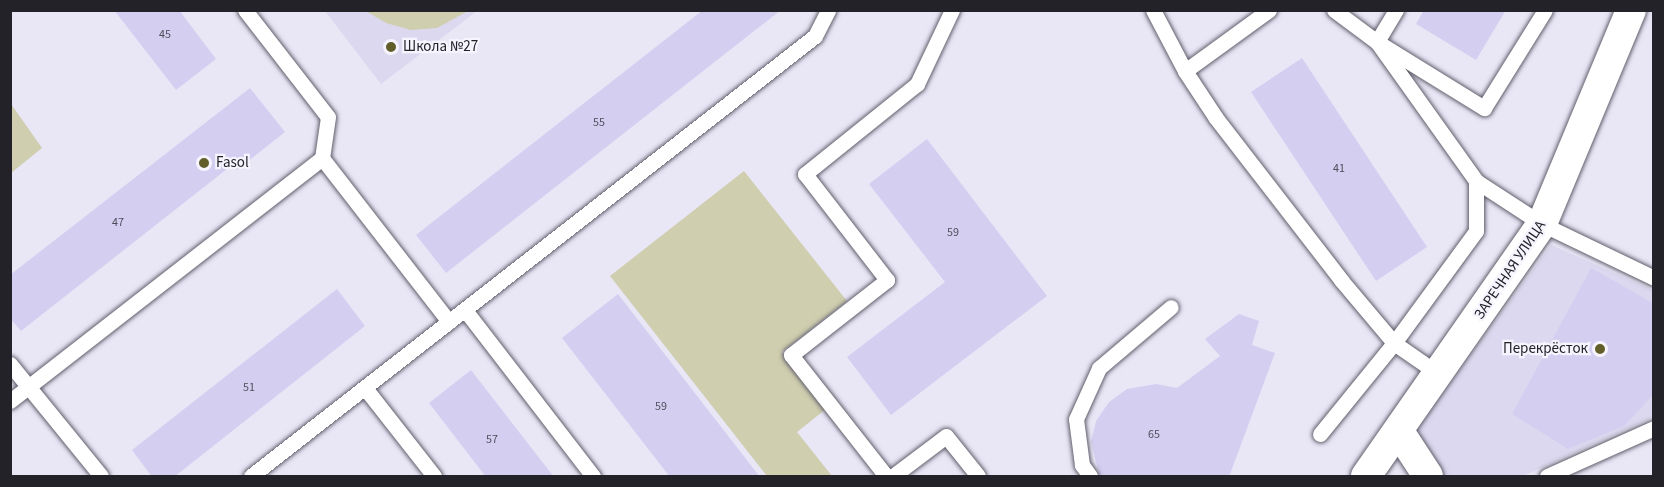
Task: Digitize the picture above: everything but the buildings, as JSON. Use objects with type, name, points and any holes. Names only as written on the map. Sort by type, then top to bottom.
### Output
[{"type":"street","name":"ЗАРЕЧНАЯ УЛИЦА","points":[[1366,477],[1400,433],[1542,224],[1631,10]]},
{"type":"street","points":[[1400,433],[1428,477]]},
{"type":"lane","points":[[10,401],[322,158],[328,117],[245,10]]},
{"type":"lane","points":[[251,477],[815,36],[828,10]]},
{"type":"lane","points":[[886,477],[791,355],[887,280],[805,174],[917,84],[952,10]]},
{"type":"lane","points":[[1153,10],[1185,71],[1230,136],[1394,343],[1440,375]]},
{"type":"lane","points":[[1185,71],[1269,10]]},
{"type":"lane","points":[[1334,10],[1377,42],[1484,108],[1545,10]]},
{"type":"lane","points":[[1377,42],[1396,10]]},
{"type":"lane","points":[[1377,42],[1476,181],[1542,224],[1653,278]]},
{"type":"lane","points":[[322,158],[449,322]]},
{"type":"lane","points":[[1320,434],[1394,343],[1476,231],[1476,181]]},
{"type":"lane","points":[[1090,477],[1082,465],[1076,419],[1099,368],[1171,307]]},
{"type":"lane","points":[[465,310],[593,477]]},
{"type":"lane","points":[[10,364],[100,477]]},
{"type":"lane","points":[[365,388],[434,477]]},
{"type":"lane","points":[[1547,477],[1653,428]]},
{"type":"lane","points":[[893,477],[946,436],[978,477]]},
{"type":"shaded area","name":"Школа №27","points":[[325,11],[477,11],[381,84]]},
{"type":"shaded area","points":[[1551,245],[1653,290],[1653,417],[1523,476],[1440,476],[1416,436],[1420,425]]},
{"type":"green space","points":[[366,11],[468,11],[437,28],[411,30],[386,23]]},
{"type":"green space","points":[[11,104],[42,148],[10,173]]},
{"type":"green space","points":[[744,171],[847,301],[782,352],[826,409],[797,432],[832,476],[767,476],[610,276]]},
{"type":"place","name":"Школа №27","points":[[391,47]]},
{"type":"place","name":"Fasol","points":[[204,163]]},
{"type":"place","name":"Перекрёсток","points":[[1600,349]]}]
